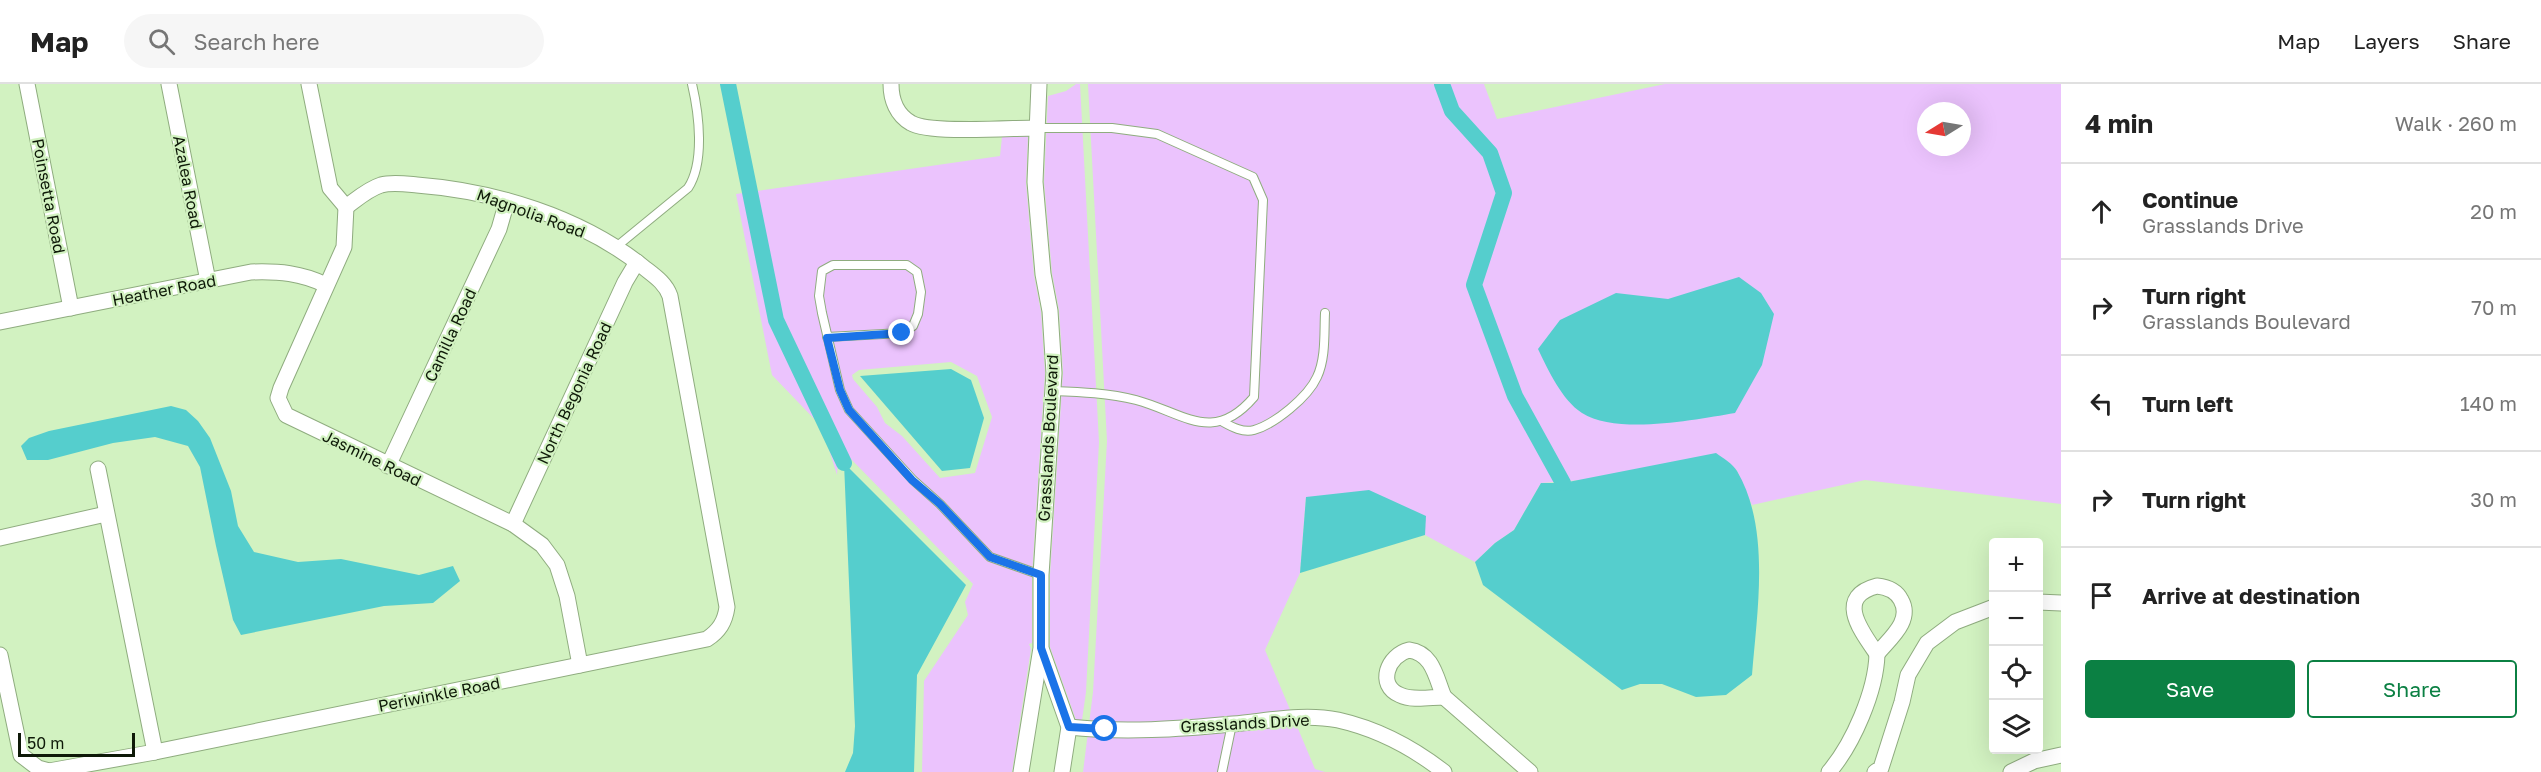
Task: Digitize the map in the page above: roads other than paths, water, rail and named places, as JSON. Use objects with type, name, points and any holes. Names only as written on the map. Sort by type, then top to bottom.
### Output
[{"type":"street","name":"Poinsetta Road","points":[[27,84],[71,308]]},
{"type":"street","name":"Azalea Road","points":[[169,84],[208,281]]},
{"type":"street","points":[[309,84],[330,188],[346,207]]},
{"type":"street","points":[[891,84],[895,107],[912,124],[931,128],[1036,128]]},
{"type":"street","name":"Grasslands Boulevard","points":[[1021,772],[1041,648],[1041,575],[1054,373],[1050,311],[1043,274],[1035,182],[1039,84]]},
{"type":"street","name":"Magnolia Road","points":[[346,207],[370,189],[387,184],[456,188],[507,201],[568,222],[616,247],[662,282],[670,296],[727,607],[726,617],[719,629]]},
{"type":"street","name":"Camilla Road","points":[[388,466],[499,229],[507,201]]},
{"type":"street","name":"Jasmine Road","points":[[346,207],[344,247],[281,388],[278,398],[281,408],[286,415],[388,466],[513,524],[542,545],[557,565],[567,596],[580,665]]},
{"type":"street","name":"North Begonia Road","points":[[513,524],[625,282],[637,262]]},
{"type":"street","name":"Heather Road","points":[[0,322],[251,272],[271,271],[307,276],[326,285]]},
{"type":"street","points":[[98,469],[155,752]]},
{"type":"street","points":[[0,538],[106,514]]},
{"type":"street","points":[[2043,602],[2061,603]]},
{"type":"street","points":[[1881,771],[1908,675],[1927,643],[1956,622],[1989,609]]},
{"type":"street","name":"Periwinkle Road","points":[[0,655],[18,747],[26,760],[38,768],[50,771],[155,752],[706,639],[719,629]]},
{"type":"street","name":"Grasslands Boulevard","points":[[1041,648],[1069,727],[1062,772]]},
{"type":"street","points":[[1830,772],[1847,749],[1856,729],[1877,671],[1877,654]]},
{"type":"street","points":[[1444,697],[1530,772]]},
{"type":"street","name":"Grasslands Drive","points":[[1069,727],[1127,729],[1232,724],[1290,717],[1336,720],[1374,730],[1401,742],[1444,772]]},
{"type":"street","points":[[2011,772],[2034,761],[2061,755]]},
{"type":"lane","points":[[616,247],[688,188],[695,177],[698,135],[692,84]]},
{"type":"lane","points":[[1036,128],[1112,128],[1157,134],[1229,164],[1253,177],[1263,200],[1254,397],[1242,412],[1223,422]]},
{"type":"lane","points":[[827,338],[902,333],[913,326],[918,314],[921,292],[917,272],[907,265],[833,265],[822,272],[819,296],[827,338],[840,390],[849,410],[912,480],[940,504],[990,557],[1041,575]]},
{"type":"lane","points":[[1052,391],[1085,392],[1135,400],[1197,422],[1223,422],[1237,429],[1252,431],[1291,408],[1308,393],[1322,363],[1325,313]]},
{"type":"lane","points":[[1222,772],[1232,724]]},
{"type":"water","points":[[1739,277],[1761,293],[1774,314],[1762,365],[1735,413],[1656,424],[1635,425],[1597,420],[1582,413],[1568,400],[1556,384],[1538,349],[1560,320],[1616,293],[1668,299]]},
{"type":"water","points":[[951,369],[971,380],[984,418],[970,468],[942,471],[860,376]]},
{"type":"water","points":[[171,406],[186,410],[198,421],[210,438],[231,491],[238,526],[254,552],[298,562],[341,559],[419,575],[453,566],[460,581],[433,603],[384,606],[241,635],[233,620],[200,467],[188,446],[155,437],[113,443],[48,460],[27,460],[21,446],[29,438],[49,431]]},
{"type":"water","points":[[1716,453],[1735,468],[1748,494],[1758,544],[1758,598],[1752,675],[1726,695],[1696,697],[1662,684],[1640,684],[1622,690],[1483,585],[1475,562],[1495,543],[1514,530],[1541,483],[1563,483]]},
{"type":"water","points":[[844,463],[966,585],[917,675],[914,772],[845,772],[853,753],[855,726]]},
{"type":"water","points":[[1369,490],[1426,516],[1425,535],[1300,573],[1306,497]]},
{"type":"waterway","points":[[728,84],[776,320],[844,463]]},
{"type":"waterway","points":[[1442,84],[1452,111],[1490,153],[1504,193],[1474,285],[1515,396],[1563,483]]}]
